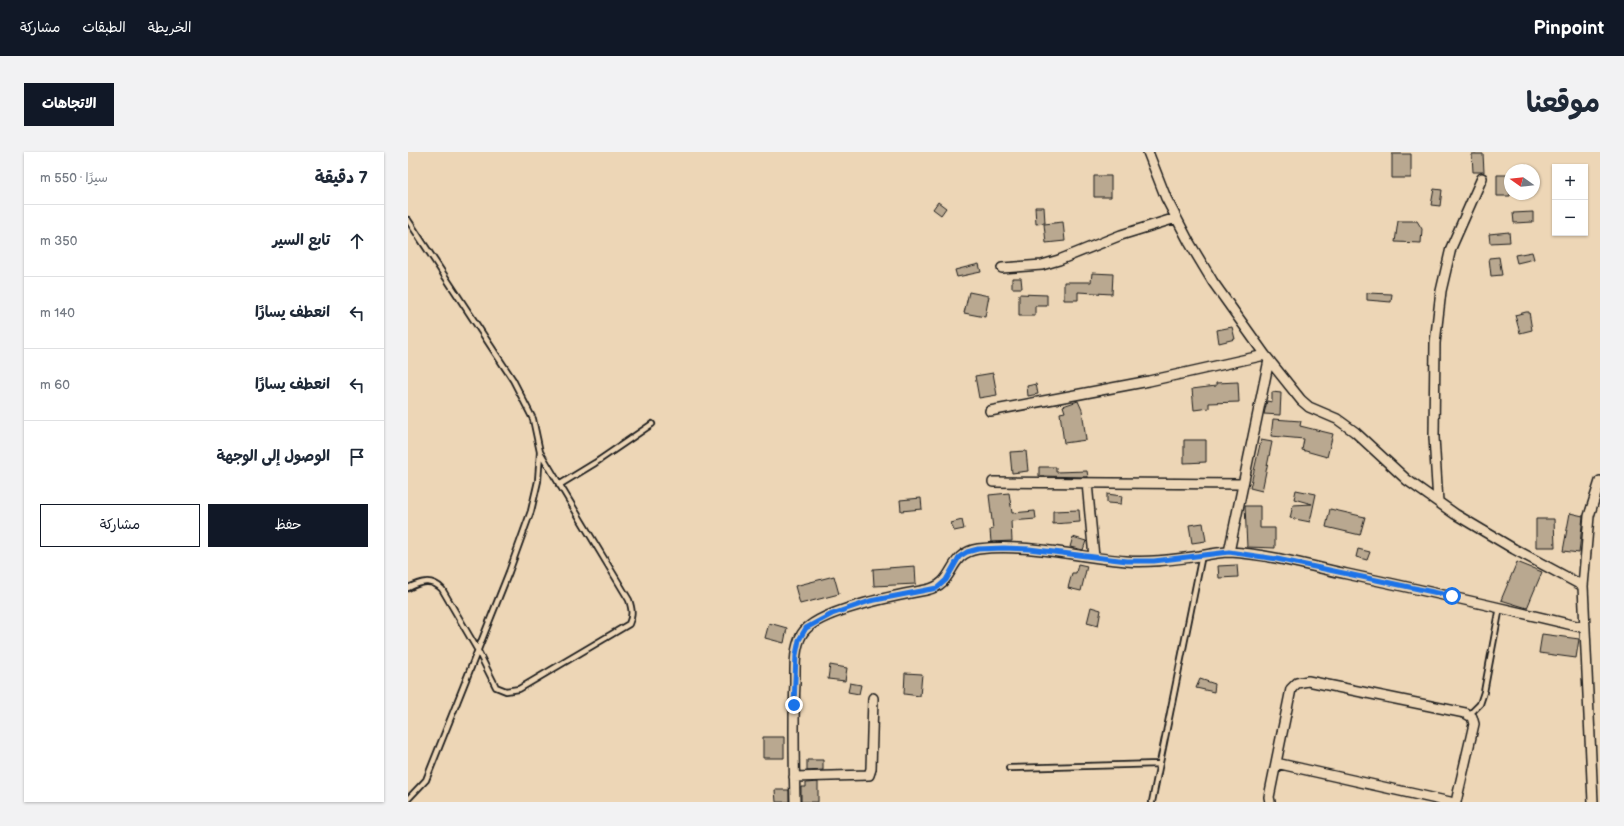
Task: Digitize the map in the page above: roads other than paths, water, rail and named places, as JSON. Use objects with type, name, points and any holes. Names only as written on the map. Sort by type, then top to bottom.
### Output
[{"type":"street","points":[[1148,152],[1176,218],[1213,282],[1267,358],[1301,400],[1309,407],[1337,419],[1355,432],[1407,480],[1438,502],[1514,549],[1583,586]]},
{"type":"street","points":[[1438,502],[1434,437],[1435,343],[1441,291],[1451,248],[1482,178]]},
{"type":"street","points":[[1002,268],[1042,265],[1059,260],[1121,235],[1176,218]]},
{"type":"street","points":[[990,411],[1267,358]]},
{"type":"street","points":[[1229,552],[1267,358]]},
{"type":"street","points":[[1593,802],[1583,586],[1589,516],[1600,481]]},
{"type":"street","points":[[994,482],[1243,484]]},
{"type":"street","points":[[1087,483],[1094,557]]},
{"type":"street","points":[[795,802],[794,705],[796,655],[799,640],[806,628],[832,614],[870,601],[937,588],[946,580],[959,557],[967,552],[1004,548],[1127,561],[1154,561],[1229,552],[1277,559],[1500,607],[1585,628]]},
{"type":"street","points":[[1270,802],[1269,797],[1291,689],[1297,683],[1308,681],[1329,684],[1469,715],[1472,717],[1474,724],[1456,802]]},
{"type":"street","points":[[794,777],[868,775],[871,769],[873,698]]},
{"type":"street","points":[[1276,763],[1450,802]]},
{"type":"lane","points":[[408,220],[513,380],[533,419],[540,452],[538,481],[532,511],[509,572],[426,780],[408,799]]},
{"type":"lane","points":[[559,485],[596,463],[652,424]]},
{"type":"lane","points":[[408,588],[421,583],[435,582],[442,589],[477,649],[496,687],[506,691],[519,688],[629,624],[632,618],[632,610],[628,600],[540,452]]},
{"type":"lane","points":[[1152,802],[1202,555]]},
{"type":"lane","points":[[1469,715],[1482,699],[1500,607]]},
{"type":"lane","points":[[1009,768],[1160,764]]}]
